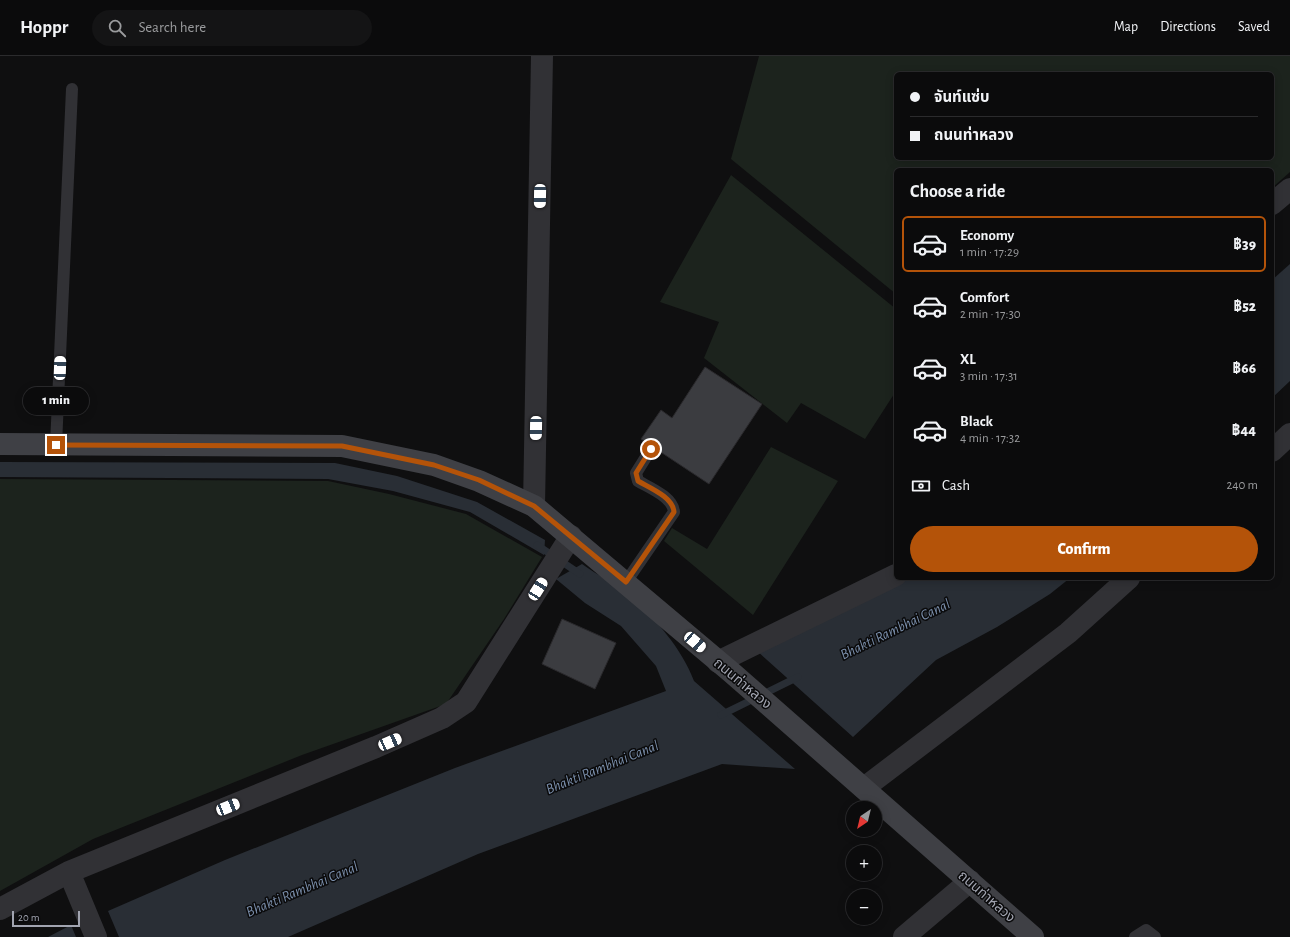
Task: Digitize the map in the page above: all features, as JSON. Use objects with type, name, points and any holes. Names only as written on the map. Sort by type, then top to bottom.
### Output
[{"type":"main road","name":"ถนนท่าหลวง","points":[[0,444],[342,446],[434,465],[479,480],[534,506],[725,667],[1033,937]]},
{"type":"street","points":[[534,506],[542,56]]},
{"type":"street","points":[[1274,202],[1290,189]]},
{"type":"street","points":[[1274,449],[1290,434]]},
{"type":"street","points":[[0,909],[69,872],[376,747],[442,718],[466,702],[571,536]]},
{"type":"street","points":[[725,667],[894,576]]},
{"type":"street","points":[[864,788],[1068,633],[1128,580]]},
{"type":"street","points":[[69,872],[96,937]]},
{"type":"street","points":[[904,937],[970,881]]},
{"type":"lane","points":[[56,445],[72,89]]},
{"type":"lane","points":[[626,582],[674,512],[674,507],[670,501],[638,481],[636,477],[636,473],[651,449]]},
{"type":"lane","points":[[1135,937],[1146,930],[1155,937]]},
{"type":"shaded area","points":[[759,56],[1290,56],[1290,172],[1274,186],[1274,168],[894,168],[894,292],[731,159]]},
{"type":"shaded area","points":[[731,175],[894,307],[894,394],[865,439],[801,403],[787,423],[704,358],[719,322],[660,302]]},
{"type":"shaded area","points":[[771,447],[838,481],[753,615],[664,541],[672,528],[707,549]]},
{"type":"shaded area","points":[[0,479],[328,481],[389,494],[466,514],[542,557],[504,619],[446,704],[302,755],[93,839],[0,891]]},
{"type":"water","points":[[1290,264],[1290,381],[1274,396],[1274,278]]},
{"type":"water","points":[[0,462],[335,463],[397,476],[477,502],[545,540],[544,555],[470,512],[393,491],[328,479],[0,477]]},
{"type":"water","points":[[582,564],[619,587],[640,605],[659,625],[683,657],[694,681],[795,769],[722,764],[478,854],[288,937],[119,937],[108,911],[225,860],[455,768],[666,691],[656,666],[621,626],[585,603],[556,579]]},
{"type":"water","points":[[901,580],[1068,580],[1050,594],[997,627],[936,660],[853,737],[756,650]]},
{"type":"water","points":[[71,925],[76,937],[48,937]]},
{"type":"building","points":[[705,367],[762,404],[709,484],[641,439],[661,410],[672,418]]},
{"type":"building","points":[[562,619],[616,643],[595,689],[542,664]]},
{"type":"waterway","points":[[537,545],[580,574]]},
{"type":"waterway","name":"Bhakti Rambhai Canal","points":[[721,715],[798,677]]},
{"type":"route","points":[[56,445],[342,446],[434,465],[479,480],[534,506],[626,582],[674,512],[674,507],[670,501],[638,481],[636,477],[636,473],[651,449]]}]
